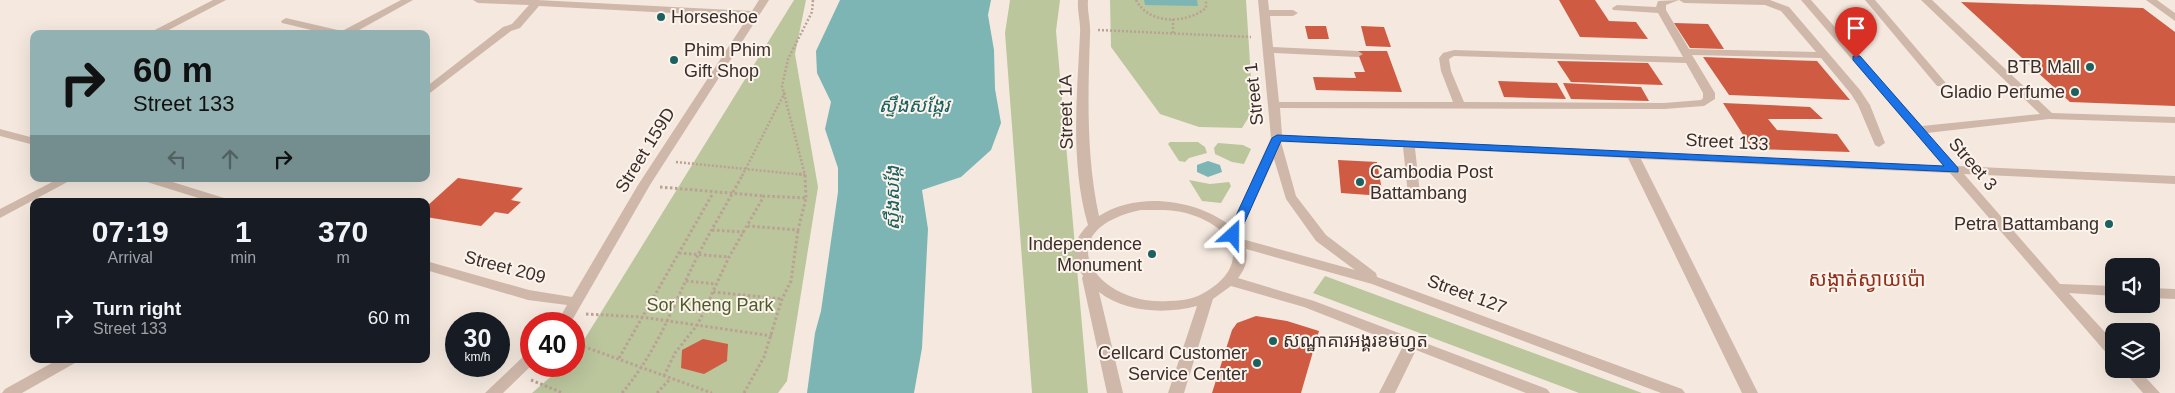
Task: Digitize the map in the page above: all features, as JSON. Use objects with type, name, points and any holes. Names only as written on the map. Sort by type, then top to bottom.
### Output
[{"type":"street","points":[[160,30],[221,0]]},
{"type":"street","points":[[351,30],[408,0]]},
{"type":"street","points":[[478,0],[536,3],[568,2],[756,14]]},
{"type":"street","name":"Street 159D","points":[[570,312],[644,185],[764,0]]},
{"type":"street","name":"Street 1A","points":[[1083,0],[1081,11],[1086,25],[1083,51],[1082,144],[1088,200],[1094,224]]},
{"type":"street","name":"Street 1","points":[[1236,239],[1276,140],[1262,0]]},
{"type":"street","points":[[1274,105],[1664,106],[1704,103],[1710,99],[1709,93],[1661,10],[1661,3],[1674,0]]},
{"type":"street","points":[[1684,0],[1776,5],[1785,9],[1856,92],[1864,105],[1879,143]]},
{"type":"street","name":"Street 3","points":[[1806,0],[2105,342]]},
{"type":"street","points":[[1870,0],[1941,84]]},
{"type":"street","points":[[1926,0],[2049,116]]},
{"type":"street","points":[[2151,0],[2175,18]]},
{"type":"street","points":[[430,89],[507,30],[516,26],[536,3]]},
{"type":"street","points":[[1617,8],[1661,10]]},
{"type":"street","points":[[1264,13],[1293,13]]},
{"type":"street","points":[[286,21],[325,30]]},
{"type":"street","points":[[1268,50],[1358,54]]},
{"type":"street","points":[[1460,105],[1446,71],[1444,58],[1454,53],[1688,56],[1824,55]]},
{"type":"street","points":[[1919,130],[2049,116],[2175,120]]},
{"type":"street","points":[[0,132],[30,141]]},
{"type":"street","points":[[1276,140],[1290,196],[1321,238],[1377,281]]},
{"type":"street","name":"Street 133","points":[[1276,140],[1409,144],[2175,180]]},
{"type":"street","points":[[1409,144],[1414,194]]},
{"type":"street","points":[[1633,155],[1750,393]]},
{"type":"street","points":[[31,198],[62,182]]},
{"type":"street","points":[[160,182],[211,198]]},
{"type":"street","points":[[0,214],[30,199]]},
{"type":"street","points":[[1089,278],[1110,295],[1141,305],[1175,306],[1206,299],[1230,281],[1238,267],[1241,254],[1236,239],[1219,224],[1196,212],[1169,206],[1141,206],[1115,212],[1094,224],[1082,240],[1080,259],[1089,278],[1114,393]]},
{"type":"street","name":"Street 127","points":[[1236,239],[1377,281],[1677,393]]},
{"type":"street","name":"Street 209","points":[[430,265],[572,308]]},
{"type":"street","points":[[1230,281],[1309,304],[1542,393]]},
{"type":"street","points":[[2056,288],[2105,291]]},
{"type":"street","points":[[2160,293],[2175,294]]},
{"type":"street","points":[[1176,393],[1206,299]]},
{"type":"street","points":[[1387,393],[1412,343]]},
{"type":"street","points":[[10,393],[63,363]]},
{"type":"street","points":[[493,393],[520,369]]},
{"type":"street","points":[[2138,378],[2152,393]]},
{"type":"path","points":[[744,393],[764,357],[782,299],[791,281],[798,230],[806,198],[805,175],[782,86],[788,59],[812,12],[813,0]]},
{"type":"path","points":[[1136,0],[1138,6],[1145,12],[1173,19],[1196,15],[1206,8],[1206,0]]},
{"type":"path","points":[[1173,19],[1173,33]]},
{"type":"path","points":[[1096,30],[1267,38]]},
{"type":"path","points":[[622,393],[643,368],[698,255],[733,193],[785,92]]},
{"type":"path","points":[[660,161],[805,175]]},
{"type":"path","points":[[644,185],[713,193],[806,198]]},
{"type":"path","points":[[619,358],[713,193]]},
{"type":"path","points":[[664,376],[675,354],[698,324],[728,257],[764,196]]},
{"type":"path","points":[[748,226],[798,230]]},
{"type":"path","points":[[712,230],[744,232]]},
{"type":"path","points":[[679,253],[728,257]]},
{"type":"path","points":[[686,281],[717,284]]},
{"type":"path","points":[[712,292],[782,299]]},
{"type":"path","points":[[572,308],[698,324],[772,336]]},
{"type":"path","points":[[585,347],[712,393]]},
{"type":"path","points":[[516,373],[563,393]]},
{"type":"path","points":[[657,393],[670,379]]},
{"type":"green space","name":"Sor Kheng Park","points":[[794,0],[806,0],[795,54],[818,187],[787,381],[778,393],[532,393],[550,377],[585,377],[585,338]]},
{"type":"green space","points":[[1010,0],[1060,0],[1056,31],[1088,393],[1032,393],[1005,33]]},
{"type":"green space","points":[[1110,0],[1246,0],[1253,110],[1242,128],[1199,127],[1160,114],[1111,47]]},
{"type":"green space","points":[[1170,142],[1198,142],[1205,147],[1207,153],[1189,158],[1185,162],[1179,161],[1168,144]]},
{"type":"green space","points":[[1218,143],[1243,145],[1251,149],[1244,164],[1232,162],[1215,154],[1214,148]]},
{"type":"green space","points":[[1189,180],[1210,184],[1229,182],[1231,186],[1221,203],[1202,201]]},
{"type":"green space","points":[[1325,276],[1642,393],[1579,393],[1313,293]]},
{"type":"water","name":"ស្ទឹងសង្កែរ","points":[[840,0],[991,0],[988,15],[994,50],[995,89],[1001,123],[991,150],[961,177],[922,190],[928,229],[922,348],[914,393],[807,393],[838,192],[838,168],[825,129],[831,102],[817,73],[816,51]]},
{"type":"water","points":[[1144,0],[1197,0],[1198,6],[1145,5]]},
{"type":"water","points":[[1208,161],[1220,165],[1222,172],[1208,177],[1197,172],[1197,165]]},
{"type":"building","points":[[1559,0],[1595,0],[1609,21],[1636,22],[1648,39],[1580,37]]},
{"type":"building","name":"BTB Mall","points":[[1961,2],[2143,8],[2175,32],[2175,106],[2070,102]]},
{"type":"building","points":[[1674,23],[1708,24],[1724,49],[1690,48]]},
{"type":"building","points":[[1305,26],[1326,26],[1329,39],[1308,39]]},
{"type":"building","points":[[1361,26],[1384,27],[1391,47],[1366,46]]},
{"type":"building","points":[[1357,51],[1387,51],[1402,92],[1316,90],[1313,77],[1356,78],[1354,72],[1365,72]]},
{"type":"building","points":[[1703,57],[1817,61],[1850,100],[1729,95]]},
{"type":"building","points":[[1557,61],[1648,63],[1663,85],[1571,82]]},
{"type":"building","points":[[1498,81],[1557,83],[1566,99],[1504,97]]},
{"type":"building","points":[[1563,83],[1641,87],[1649,101],[1571,99]]},
{"type":"building","points":[[1723,103],[1810,107],[1823,119],[1768,119],[1777,130],[1837,134],[1850,152],[1752,149]]},
{"type":"building","points":[[1338,160],[1377,162],[1383,196],[1341,193]]},
{"type":"building","points":[[458,178],[523,188],[511,200],[521,202],[508,214],[495,212],[481,226],[430,218],[430,203]]},
{"type":"building","points":[[1256,316],[1287,321],[1319,331],[1301,393],[1212,393],[1232,330],[1237,323]]},
{"type":"building","points":[[703,339],[728,344],[727,361],[704,374],[681,368],[682,350]]},
{"type":"place","name":"Horseshoe","points":[[661,17]]},
{"type":"place","name":"Phim Phim Gift Shop","points":[[674,60]]},
{"type":"place","name":"BTB Mall","points":[[2090,67]]},
{"type":"place","name":"Gladio Perfume","points":[[2075,92]]},
{"type":"place","name":"Cambodia Post Battambang","points":[[1360,182]]},
{"type":"place","name":"Petra Battambang","points":[[2109,224]]},
{"type":"place","name":"Independence Monument","points":[[1152,254]]},
{"type":"place","name":"សណ្ឋាគារអង្គរខមហ្វត","points":[[1273,341]]},
{"type":"place","name":"Cellcard Customer Service Center","points":[[1257,363]]},
{"type":"district","name":"សង្កាត់ស្វាយប៉ោ","points":[[1867,279]]},
{"type":"route","points":[[1233,235],[1277,138],[1954,170],[1856,58]]},
{"type":"water label","name":"ស្ទឹងសង្កែ","points":[[892,198]]}]
